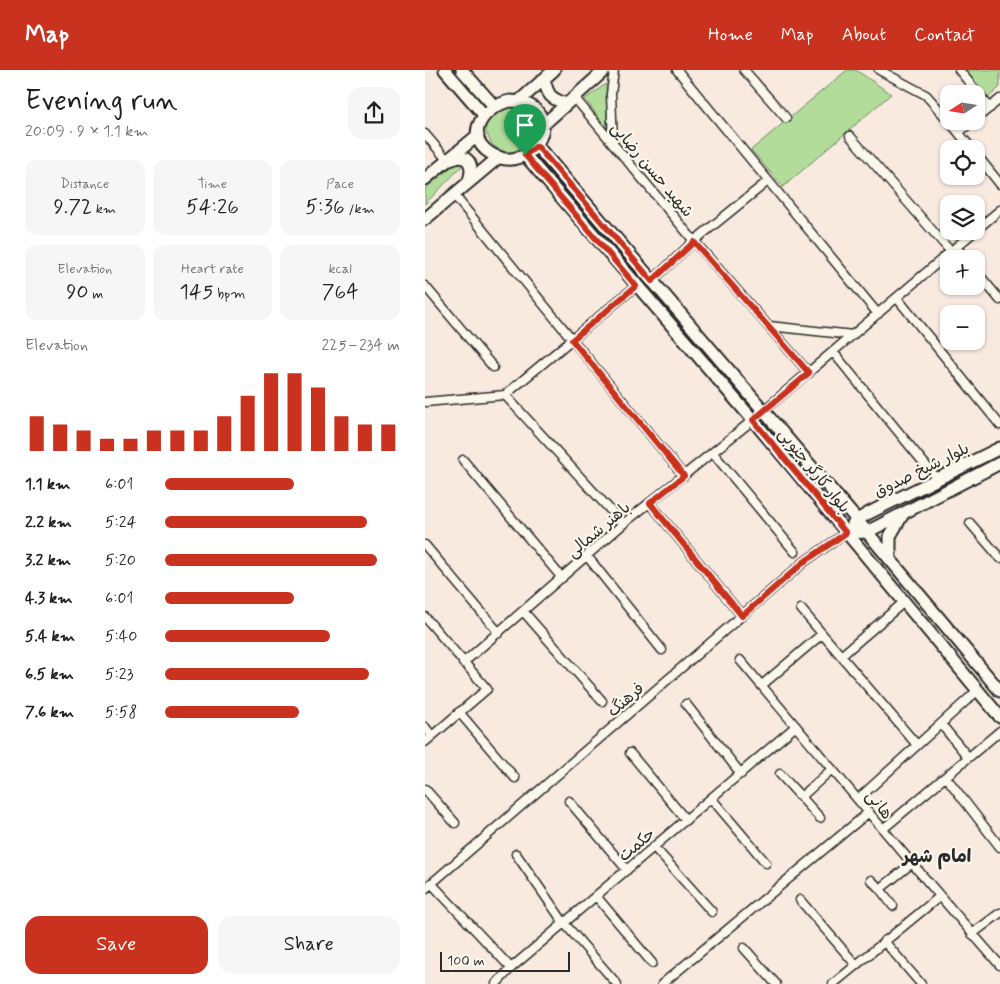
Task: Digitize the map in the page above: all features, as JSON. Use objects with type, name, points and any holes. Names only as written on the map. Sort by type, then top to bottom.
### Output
[{"type":"main road","points":[[445,70],[484,115]]},
{"type":"main road","points":[[462,70],[494,106]]},
{"type":"main road","points":[[518,102],[554,70]]},
{"type":"main road","points":[[543,124],[605,70]]},
{"type":"main road","points":[[544,80],[547,93],[554,100],[570,101]]},
{"type":"main road","points":[[510,101],[530,106],[535,110],[543,124],[543,132],[537,146],[525,155],[507,158],[499,157],[485,149],[478,135],[479,125],[484,115],[494,106],[510,101]]},
{"type":"main road","points":[[425,179],[478,135]]},
{"type":"main road","name":"بلوار کارگر جنوبی","points":[[537,146],[857,520],[1000,691]]},
{"type":"main road","name":"بلوار کارگر جنوبی","points":[[525,155],[753,420],[1000,716]]},
{"type":"main road","points":[[448,160],[460,157],[465,158],[469,163],[471,175],[469,182]]},
{"type":"main road","points":[[425,218],[499,157]]},
{"type":"main road","points":[[738,403],[749,401],[750,396]]},
{"type":"main road","points":[[753,420],[763,411]]},
{"type":"main road","name":"بلوار شیخ صدوق","points":[[857,520],[937,478],[1000,448]]},
{"type":"main road","name":"بلوار شیخ صدوق","points":[[867,532],[1000,464]]},
{"type":"main road","points":[[889,559],[890,536],[904,512]]},
{"type":"main road","points":[[846,533],[857,520]]},
{"type":"main road","points":[[846,533],[867,532]]},
{"type":"street","points":[[613,142],[611,94],[614,70]]},
{"type":"street","points":[[677,70],[878,314]]},
{"type":"street","points":[[744,70],[786,118]]},
{"type":"street","points":[[879,70],[926,95],[940,111]]},
{"type":"street","points":[[959,70],[990,108]]},
{"type":"street","points":[[985,112],[1000,99]]},
{"type":"street","name":"شهید حسن رضایی","points":[[570,101],[613,142],[694,242],[809,373]]},
{"type":"street","points":[[962,130],[959,132],[965,140]]},
{"type":"street","points":[[425,134],[448,160]]},
{"type":"street","points":[[851,136],[953,250],[965,240]]},
{"type":"street","points":[[985,165],[1000,184]]},
{"type":"street","points":[[652,281],[694,242],[768,181]]},
{"type":"street","points":[[454,195],[684,476]]},
{"type":"street","points":[[985,223],[1000,210]]},
{"type":"street","points":[[763,411],[940,261]]},
{"type":"street","points":[[985,282],[1000,300]]},
{"type":"street","points":[[425,286],[493,367]]},
{"type":"street","points":[[425,402],[505,395],[636,286]]},
{"type":"street","points":[[897,298],[1000,424]]},
{"type":"street","points":[[769,326],[853,334]]},
{"type":"street","points":[[833,352],[937,478]]},
{"type":"street","points":[[505,395],[623,524]]},
{"type":"street","name":"باهنر شمالی","points":[[463,663],[623,524],[753,420]]},
{"type":"street","points":[[713,453],[795,552]]},
{"type":"street","points":[[463,460],[562,578]]},
{"type":"street","points":[[650,503],[742,616]]},
{"type":"street","points":[[970,523],[1000,558]]},
{"type":"street","name":"فرهنگ","points":[[425,893],[428,886],[804,562],[846,533]]},
{"type":"street","points":[[425,546],[499,633]]},
{"type":"street","points":[[587,556],[662,650]]},
{"type":"street","points":[[841,656],[904,602]]},
{"type":"street","points":[[801,609],[917,745]]},
{"type":"street","points":[[523,612],[602,701]]},
{"type":"street","points":[[425,617],[487,689],[425,742]]},
{"type":"street","points":[[761,685],[822,634]]},
{"type":"street","name":"هانی","points":[[740,660],[858,798],[939,897],[1000,966]]},
{"type":"street","points":[[858,798],[978,690]]},
{"type":"street","points":[[686,704],[741,774]]},
{"type":"street","points":[[459,712],[515,778]]},
{"type":"street","points":[[941,724],[969,758]]},
{"type":"street","name":"حکمت","points":[[496,984],[511,968],[796,726]]},
{"type":"street","points":[[425,728],[432,736]]},
{"type":"street","points":[[883,829],[1000,731]]},
{"type":"street","points":[[630,753],[686,820]]},
{"type":"street","points":[[801,797],[832,769]]},
{"type":"street","points":[[781,774],[820,818]]},
{"type":"street","points":[[946,777],[1000,847]]},
{"type":"street","points":[[425,788],[455,823]]},
{"type":"street","points":[[711,798],[766,862]]},
{"type":"street","points":[[569,801],[627,870]]},
{"type":"street","points":[[661,984],[869,812]]},
{"type":"street","points":[[654,847],[712,912]]},
{"type":"street","points":[[516,854],[564,923],[617,984]]},
{"type":"street","points":[[880,890],[911,864]]},
{"type":"street","points":[[871,880],[893,906]]},
{"type":"street","points":[[428,886],[511,968]]},
{"type":"street","points":[[596,896],[651,963]]},
{"type":"street","points":[[833,984],[939,897]]},
{"type":"street","points":[[800,900],[856,965]]},
{"type":"street","points":[[972,934],[1000,913]]},
{"type":"street","points":[[884,941],[921,984]]},
{"type":"street","points":[[745,948],[776,984]]},
{"type":"green space","points":[[847,70],[856,70],[891,94],[783,187],[751,150]]},
{"type":"green space","points":[[965,70],[1000,70],[1000,87],[988,98],[985,94],[985,85],[977,85]]},
{"type":"green space","points":[[606,84],[607,129],[585,99]]},
{"type":"green space","points":[[508,105],[521,110],[528,118],[531,127],[529,136],[524,144],[517,150],[508,152],[498,149],[492,144],[485,126],[487,115]]},
{"type":"green space","points":[[462,162],[464,164],[425,204],[425,189],[456,163]]},
{"type":"district","name":"امام شهر","points":[[937,856]]},
{"type":"route","points":[[537,146],[652,281],[694,242],[809,373],[753,420],[846,533],[804,562],[742,616],[650,503],[684,476],[572,340],[636,286],[525,155],[537,146]]}]
